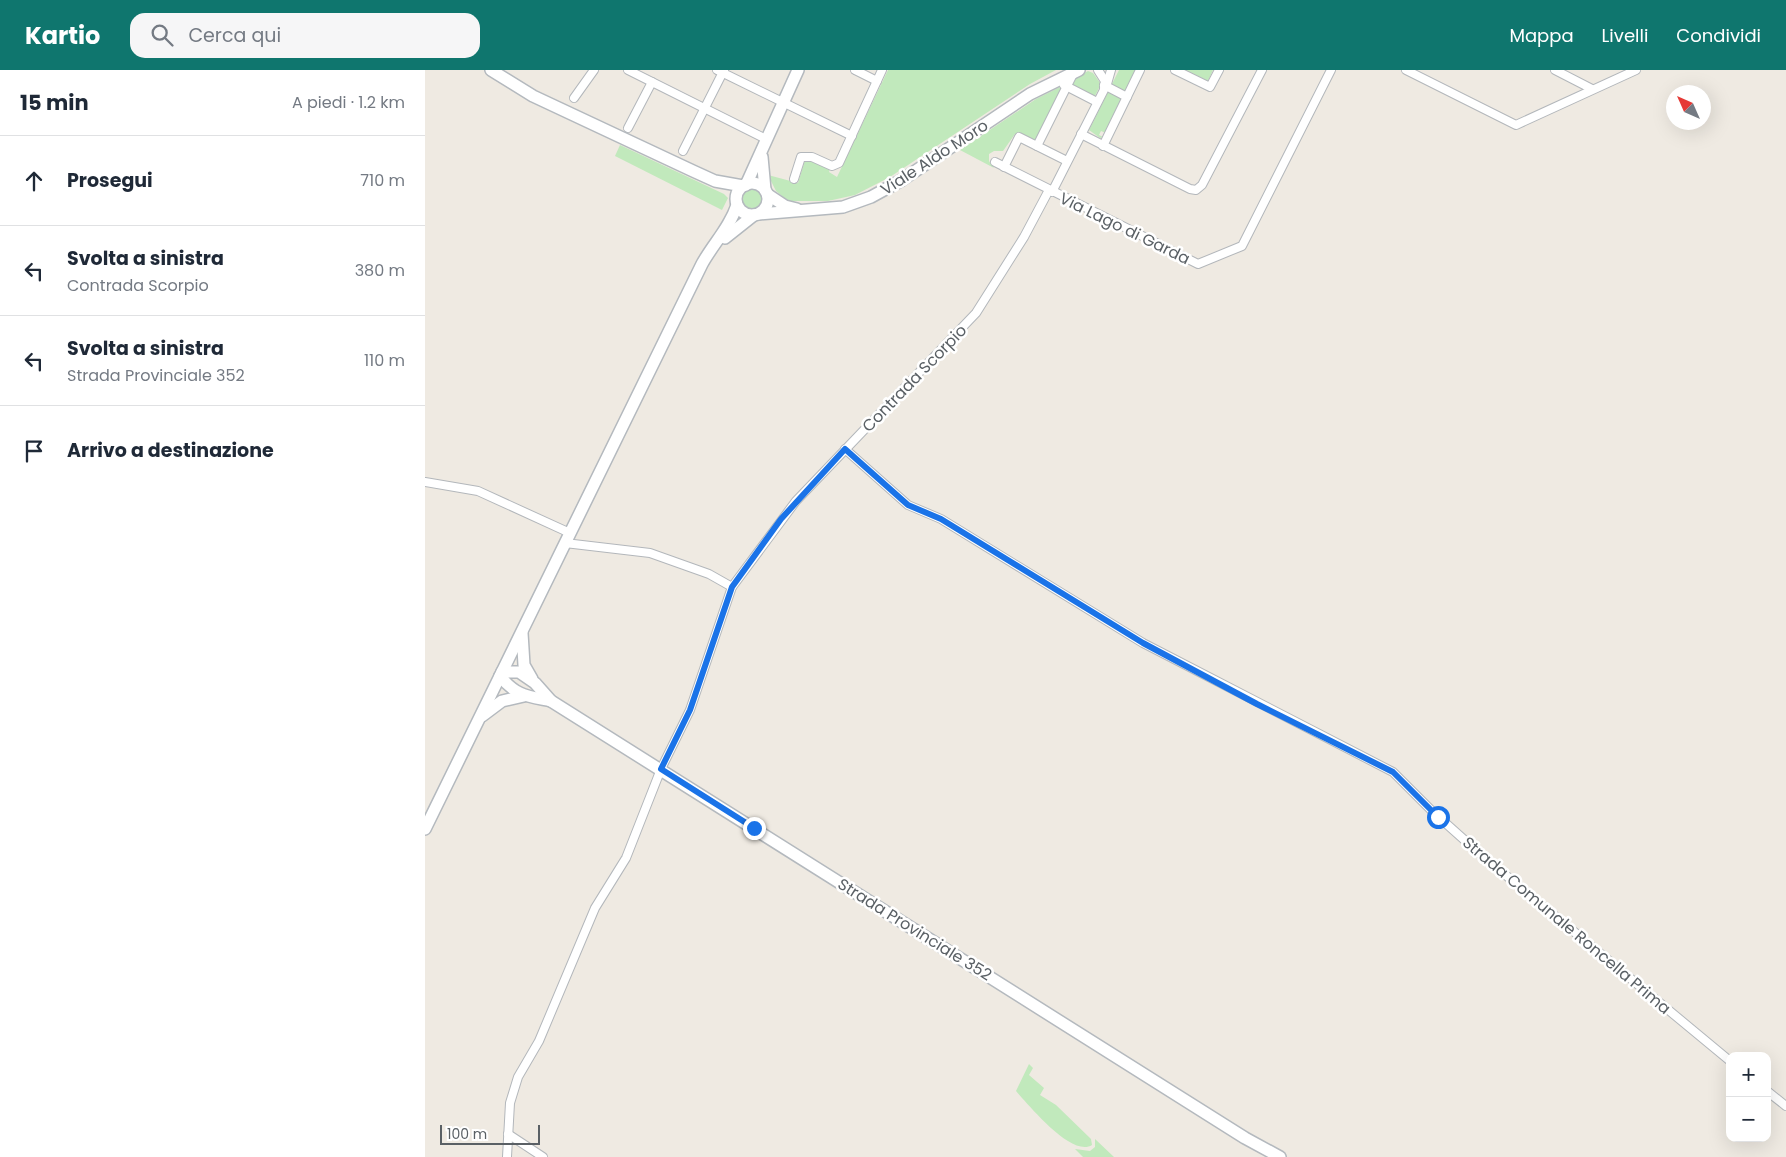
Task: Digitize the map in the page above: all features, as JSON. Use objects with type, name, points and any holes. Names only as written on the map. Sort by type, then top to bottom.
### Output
[{"type":"main road","name":"Viale Aldo Moro","points":[[491,70],[533,96],[715,181],[744,186],[755,183],[788,207],[813,211]]},
{"type":"main road","points":[[425,829],[702,264],[727,226],[737,203],[738,192],[744,186],[798,70]]},
{"type":"main road","name":"Viale Aldo Moro","points":[[715,181],[737,203],[744,213],[756,215],[813,211],[849,205],[883,191],[1052,81],[1074,70]]},
{"type":"main road","points":[[702,264],[731,232],[756,215],[768,203],[761,164],[766,139]]},
{"type":"main road","name":"Strada Provinciale 352","points":[[522,632],[524,665],[535,683],[551,701],[1245,1138],[1280,1157]]},
{"type":"main road","name":"Strada Provinciale 352","points":[[535,683],[519,672],[501,674],[511,689],[525,696],[551,701]]},
{"type":"main road","name":"Strada Provinciale 352","points":[[479,719],[502,701],[525,696]]},
{"type":"street","points":[[574,98],[594,70]]},
{"type":"street","points":[[628,70],[766,139]]},
{"type":"street","points":[[855,70],[877,81]]},
{"type":"street","points":[[794,179],[801,157],[812,157],[832,166],[838,164],[882,70]]},
{"type":"street","points":[[1037,146],[1074,70]]},
{"type":"street","points":[[1099,70],[1105,87],[1127,97]]},
{"type":"street","name":"Contrada Scorpio","points":[[507,1157],[509,1103],[518,1077],[539,1041],[595,908],[626,858],[661,769],[690,710],[732,587],[781,519],[845,449],[976,313],[1024,237],[1067,161],[1105,87],[1111,70]]},
{"type":"street","points":[[1103,146],[1140,70]]},
{"type":"street","points":[[1175,70],[1210,87],[1219,70]]},
{"type":"street","points":[[1081,134],[1190,189],[1196,190],[1201,185],[1262,70]]},
{"type":"street","name":"Via Lago di Garda","points":[[995,162],[1198,264],[1242,246],[1331,70]]},
{"type":"street","points":[[1406,70],[1516,125],[1636,70]]},
{"type":"street","points":[[1555,70],[1592,89]]},
{"type":"street","points":[[683,151],[705,109],[721,71],[852,136]]},
{"type":"street","points":[[1052,81],[1067,86],[1097,102]]},
{"type":"street","points":[[628,128],[652,82]]},
{"type":"street","points":[[1004,167],[1019,137],[1067,161]]},
{"type":"street","name":"Strada Comunale Roncella Prima","points":[[845,449],[908,505],[941,519],[1163,654],[1393,772],[1479,854],[1726,1058]]},
{"type":"street","points":[[425,482],[478,491],[568,538],[650,553],[709,574],[732,587]]},
{"type":"street","points":[[1771,1094],[1786,1106]]},
{"type":"street","points":[[508,1134],[543,1157]]},
{"type":"green space","points":[[888,70],[1056,70],[1030,84],[890,177],[855,195],[828,201],[788,201],[776,191],[768,175],[798,183],[805,160],[809,159],[830,169],[829,172],[837,177]]},
{"type":"green space","points":[[1119,70],[1139,70],[1127,94],[1111,86]]},
{"type":"green space","points":[[1185,70],[1213,70],[1208,81]]},
{"type":"green space","points":[[1088,71],[1093,73],[1101,84],[1094,98],[1068,86],[1071,81]]},
{"type":"green space","points":[[1062,86],[1065,88],[1036,144],[1015,134],[1003,151],[994,151],[989,154],[989,161],[994,168],[960,150],[1036,99]]},
{"type":"green space","points":[[1109,90],[1125,98],[1108,134],[1101,131],[1099,135],[1103,137],[1100,138],[1089,130]]},
{"type":"green space","points":[[620,145],[724,194],[728,198],[722,210],[615,156]]},
{"type":"green space","points":[[752,189],[759,192],[762,199],[759,206],[752,209],[745,206],[742,199],[745,192]]},
{"type":"green space","points":[[1029,1064],[1033,1068],[1029,1075],[1044,1088],[1040,1095],[1056,1105],[1091,1139],[1092,1145],[1084,1147],[1075,1145],[1065,1139],[1045,1122],[1016,1091]]},
{"type":"green space","points":[[1095,1139],[1114,1157],[1083,1157],[1075,1149],[1090,1151],[1095,1147]]},
{"type":"route","points":[[754,828],[661,769],[690,710],[732,587],[781,519],[845,449],[895,496],[908,505],[941,519],[1028,574],[1122,628],[1143,643],[1257,704],[1400,776],[1438,817]]}]
